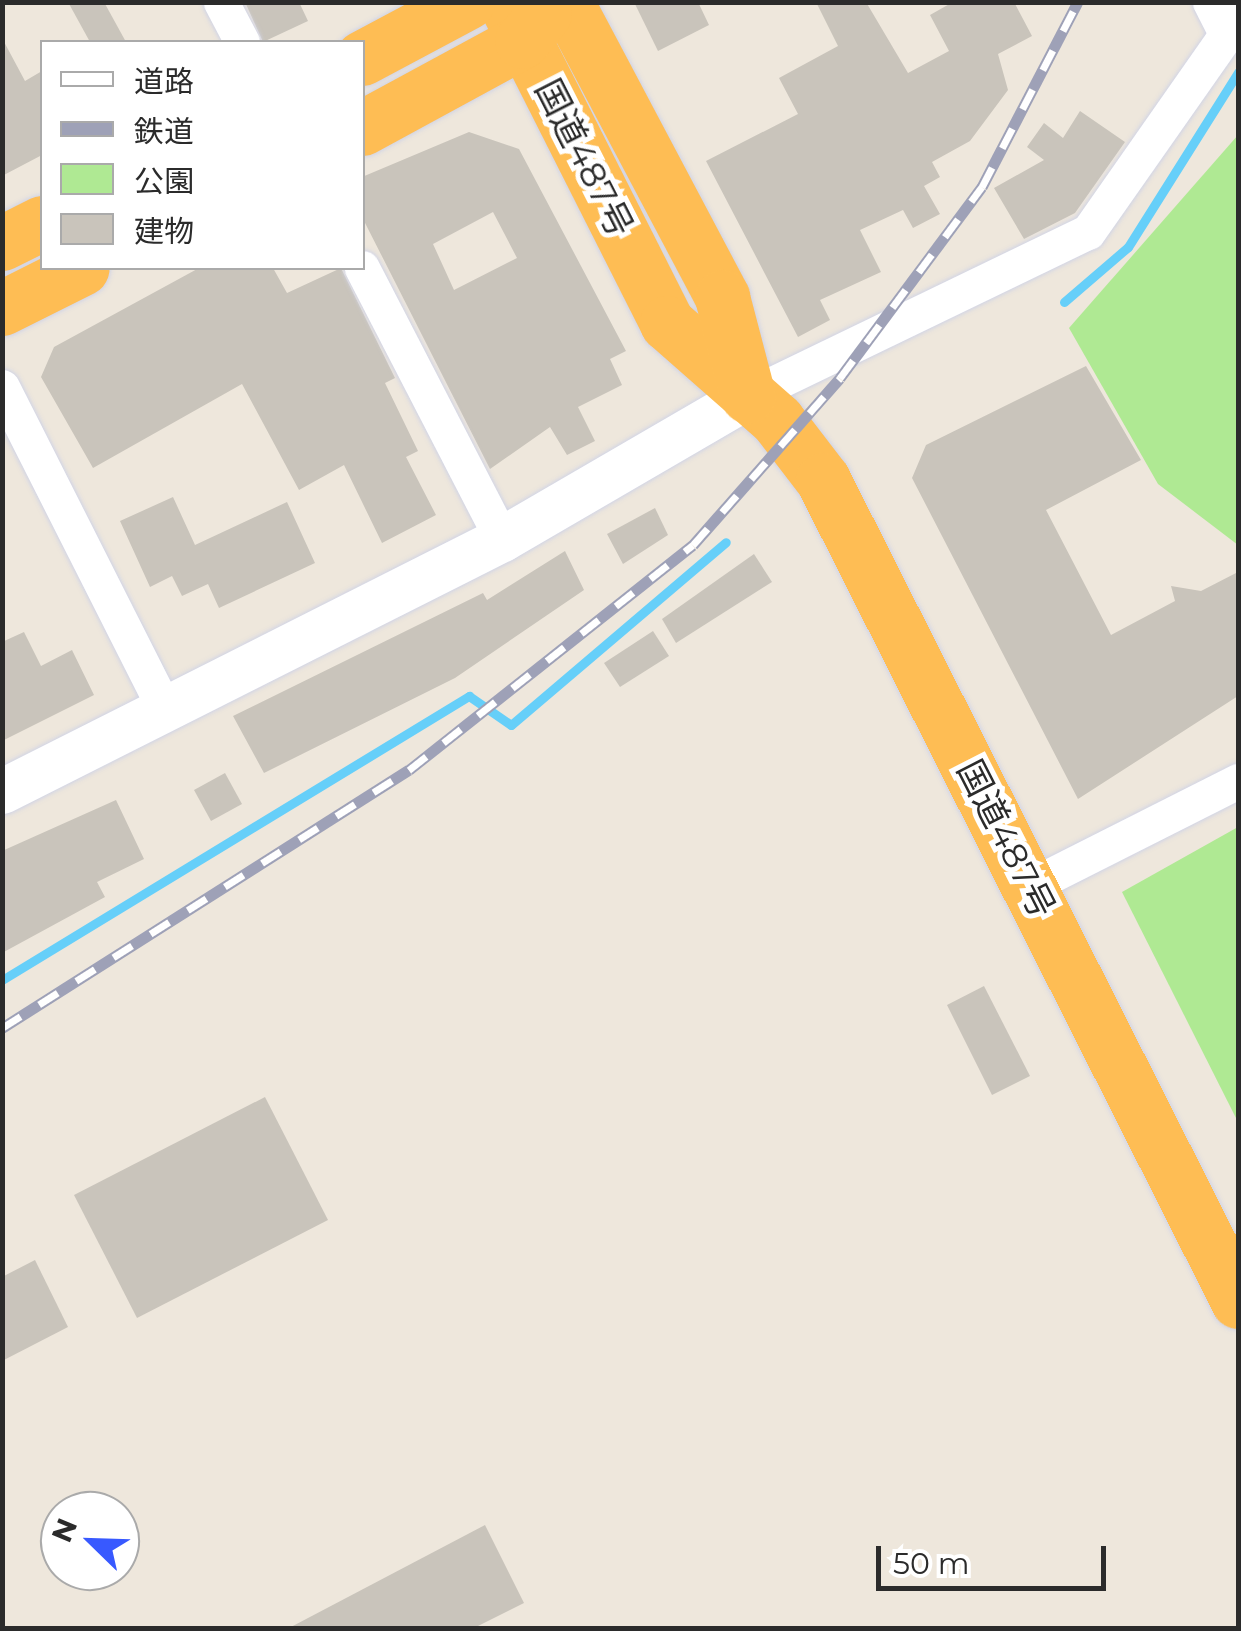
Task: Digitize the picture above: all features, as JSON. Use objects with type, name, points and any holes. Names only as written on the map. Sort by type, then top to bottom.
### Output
[{"type":"highway","points":[[365,56],[467,2]]},
{"type":"highway","name":"国道487号","points":[[566,2],[722,297],[748,396]]},
{"type":"highway","points":[[365,126],[527,15]]},
{"type":"highway","name":"国道487号","points":[[527,15],[668,323],[748,396],[823,480],[1238,1301]]},
{"type":"highway","points":[[2,243],[40,224]]},
{"type":"highway","points":[[2,308],[78,270]]},
{"type":"street","points":[[221,2],[241,40]]},
{"type":"street","points":[[2,791],[502,538],[748,396],[1088,232],[1233,27],[1210,2]]},
{"type":"street","points":[[363,270],[502,538]]},
{"type":"street","points":[[2,387],[166,711]]},
{"type":"street","points":[[1030,886],[1238,781]]},
{"type":"green space","points":[[1238,135],[1238,545],[1158,484],[1069,328]]},
{"type":"green space","points":[[1238,827],[1238,1122],[1122,892]]},
{"type":"building","points":[[68,2],[104,2],[125,40],[89,40]]},
{"type":"building","points":[[245,2],[299,2],[308,21],[262,40]]},
{"type":"building","points":[[634,2],[698,2],[709,25],[658,51]]},
{"type":"building","points":[[816,2],[866,2],[908,73],[949,51],[930,15],[953,2],[1014,2],[1032,36],[998,54],[1008,90],[970,141],[932,162],[940,177],[924,186],[940,214],[913,228],[903,210],[860,230],[881,272],[820,300],[830,320],[798,337],[706,161],[798,114],[779,78],[838,46]]},
{"type":"building","points":[[2,38],[25,81],[40,72],[40,156],[2,176]]},
{"type":"building","points":[[1080,111],[1125,142],[1075,213],[1024,239],[994,188],[1044,160],[1027,147],[1044,123],[1063,138]]},
{"type":"building","points":[[469,132],[519,149],[626,351],[610,359],[622,385],[578,407],[595,441],[567,455],[550,427],[490,469],[365,223],[365,176]],"holes":[[[493,212],[517,258],[454,290],[433,244]]]},
{"type":"building","points":[[195,270],[274,270],[287,293],[342,270],[395,378],[385,383],[418,451],[406,457],[436,515],[382,543],[344,465],[299,490],[242,384],[93,468],[41,377],[54,347]]},
{"type":"building","points":[[1086,366],[1141,460],[1046,510],[1111,635],[1175,601],[1171,586],[1201,591],[1238,572],[1238,696],[1078,799],[912,478],[926,445]]},
{"type":"building","points":[[173,497],[195,545],[287,502],[315,563],[219,608],[208,584],[182,596],[172,576],[150,587],[120,521]]},
{"type":"building","points":[[655,508],[668,535],[623,564],[607,534]]},
{"type":"building","points":[[565,551],[584,590],[455,678],[264,773],[233,716],[483,593],[487,600]]},
{"type":"building","points":[[754,554],[772,582],[676,643],[662,619]]},
{"type":"building","points":[[653,631],[669,656],[620,687],[604,663]]},
{"type":"building","points":[[24,632],[41,666],[72,650],[94,695],[2,741],[2,642]]},
{"type":"building","points":[[225,773],[242,804],[211,821],[194,790]]},
{"type":"building","points":[[116,800],[144,859],[97,882],[105,897],[2,953],[2,851]]},
{"type":"building","points":[[984,986],[1030,1076],[992,1095],[947,1005]]},
{"type":"building","points":[[265,1097],[328,1220],[137,1318],[74,1195]]},
{"type":"building","points":[[35,1260],[68,1327],[2,1361],[2,1277]]},
{"type":"building","points":[[485,1525],[524,1603],[474,1628],[289,1628]]},
{"type":"waterway","points":[[1064,302],[1128,247],[1238,72]]},
{"type":"waterway","points":[[2,980],[469,696],[511,725],[726,542]]},
{"type":"railway","points":[[2,1028],[409,770],[693,545],[840,378],[982,187],[1078,2]]}]
